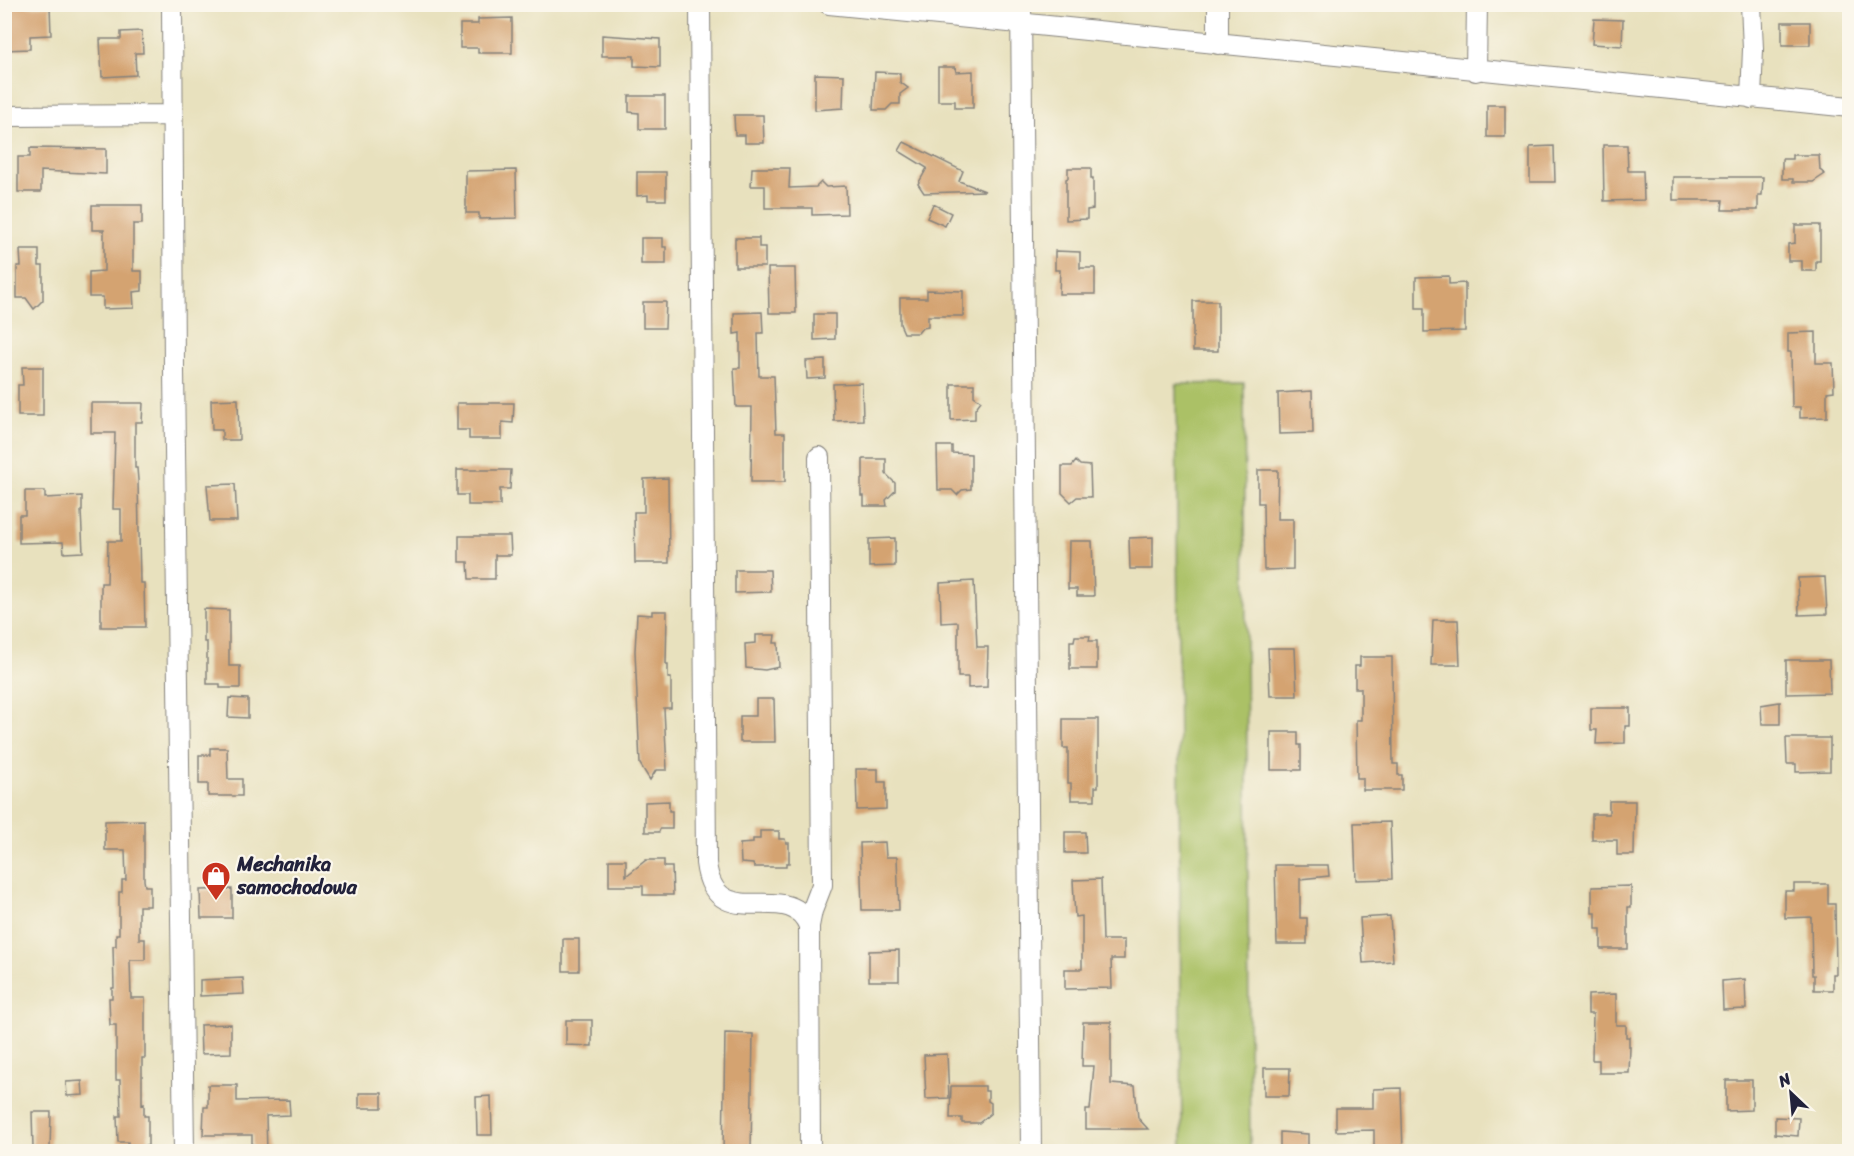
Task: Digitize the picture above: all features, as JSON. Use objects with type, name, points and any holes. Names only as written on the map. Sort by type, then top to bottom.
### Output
[{"type":"street","points":[[172,4],[174,371],[184,1152]]},
{"type":"street","points":[[700,4],[705,849],[707,873],[714,889],[724,899],[740,903],[782,905],[803,914],[809,926]]},
{"type":"street","points":[[829,4],[1021,14],[1218,44],[1850,107]]},
{"type":"street","points":[[1218,4],[1218,44]]},
{"type":"street","points":[[1476,71],[1477,4]]},
{"type":"street","points":[[1751,4],[1753,49],[1751,98]]},
{"type":"street","points":[[1021,14],[1031,1152]]},
{"type":"street","points":[[4,116],[173,115]]},
{"type":"street","points":[[810,1152],[809,926],[822,885],[819,457]]},
{"type":"green space","points":[[1244,383],[1250,1151],[1182,1151],[1176,384]]},
{"type":"building","points":[[4,4],[28,4],[28,7],[50,6],[51,35],[30,36],[30,49],[4,50]]},
{"type":"building","points":[[512,18],[512,53],[478,53],[478,48],[460,48],[460,24],[478,24],[478,19]]},
{"type":"building","points":[[1594,19],[1623,20],[1622,46],[1592,44]]},
{"type":"building","points":[[1782,22],[1810,22],[1810,45],[1782,45]]},
{"type":"building","points":[[142,31],[143,53],[135,53],[136,75],[102,77],[100,39],[121,39],[121,32]]},
{"type":"building","points":[[602,35],[660,39],[660,67],[634,66],[634,56],[602,56]]},
{"type":"building","points":[[938,67],[955,67],[956,72],[973,71],[973,108],[955,108],[955,101],[938,101]]},
{"type":"building","points":[[875,72],[900,73],[900,82],[908,88],[900,94],[900,104],[892,104],[886,110],[873,110]]},
{"type":"building","points":[[815,74],[844,75],[843,108],[815,110]]},
{"type":"building","points":[[629,96],[665,96],[665,129],[639,129],[639,113],[629,112]]},
{"type":"building","points":[[1487,105],[1505,105],[1505,137],[1487,137]]},
{"type":"building","points":[[734,115],[763,115],[764,143],[745,143],[745,135],[735,135]]},
{"type":"building","points":[[904,142],[963,171],[959,181],[985,191],[924,193],[918,184],[927,168],[899,151]]},
{"type":"building","points":[[1603,145],[1627,145],[1628,171],[1643,171],[1644,200],[1604,201]]},
{"type":"building","points":[[1554,146],[1555,182],[1530,182],[1530,147]]},
{"type":"building","points":[[30,148],[106,149],[106,174],[41,171],[41,192],[18,192],[18,157],[30,157]]},
{"type":"building","points":[[1792,155],[1819,155],[1820,170],[1825,174],[1813,182],[1793,182],[1793,179],[1782,179],[1782,159],[1792,159]]},
{"type":"building","points":[[752,168],[790,168],[789,188],[816,187],[821,182],[826,187],[846,186],[847,214],[812,215],[812,208],[765,208],[765,186],[751,186]]},
{"type":"building","points":[[1068,168],[1091,168],[1093,209],[1087,210],[1087,219],[1066,220]]},
{"type":"building","points":[[516,170],[517,218],[479,219],[479,213],[466,213],[466,171]]},
{"type":"building","points":[[637,172],[666,172],[666,200],[648,200],[648,195],[637,196]]},
{"type":"building","points":[[1673,177],[1763,177],[1762,195],[1758,195],[1758,210],[1722,210],[1723,200],[1673,200]]},
{"type":"building","points":[[933,204],[951,213],[945,226],[927,218]]},
{"type":"building","points":[[92,205],[142,205],[142,224],[133,224],[133,271],[142,271],[142,291],[133,292],[134,308],[103,309],[103,297],[89,297],[89,272],[104,271],[104,230],[92,230]]},
{"type":"building","points":[[1795,225],[1820,225],[1820,261],[1816,261],[1816,271],[1802,271],[1802,261],[1788,261],[1788,244],[1795,243]]},
{"type":"building","points":[[641,238],[663,238],[663,247],[666,247],[666,264],[641,264]]},
{"type":"building","points":[[735,238],[759,238],[759,247],[765,247],[765,267],[735,267]]},
{"type":"building","points":[[20,250],[39,250],[39,266],[43,266],[43,300],[34,309],[26,298],[17,298],[17,266],[21,266]]},
{"type":"building","points":[[1055,251],[1080,252],[1080,268],[1095,268],[1095,294],[1059,294],[1060,270],[1055,270]]},
{"type":"building","points":[[768,268],[795,268],[796,313],[769,313]]},
{"type":"building","points":[[1449,276],[1449,284],[1465,283],[1465,331],[1424,332],[1424,308],[1416,308],[1416,277]]},
{"type":"building","points":[[927,290],[963,291],[963,316],[928,316],[928,327],[922,328],[918,333],[904,333],[900,324],[900,298],[927,298]]},
{"type":"building","points":[[1193,301],[1218,301],[1218,351],[1193,351]]},
{"type":"building","points":[[643,302],[666,302],[665,328],[643,328]]},
{"type":"building","points":[[762,312],[763,333],[758,333],[759,376],[774,376],[776,433],[785,433],[785,482],[751,482],[752,407],[736,407],[734,368],[740,368],[740,333],[734,334],[734,313]]},
{"type":"building","points":[[814,314],[835,314],[835,339],[814,340]]},
{"type":"building","points":[[1816,332],[1816,363],[1833,363],[1834,391],[1827,392],[1827,417],[1800,418],[1800,407],[1792,407],[1791,352],[1788,352],[1788,333]]},
{"type":"building","points":[[825,360],[825,378],[807,379],[806,361]]},
{"type":"building","points":[[22,367],[43,367],[43,416],[18,416],[18,385],[23,385]]},
{"type":"building","points":[[862,383],[863,420],[834,421],[833,384]]},
{"type":"building","points":[[951,384],[974,384],[974,396],[981,401],[975,409],[975,419],[951,420]]},
{"type":"building","points":[[1312,391],[1313,433],[1279,434],[1278,393]]},
{"type":"building","points":[[238,399],[239,440],[222,440],[222,430],[212,430],[211,400]]},
{"type":"building","points":[[91,403],[143,403],[142,422],[135,422],[135,468],[137,468],[138,480],[140,583],[144,583],[145,627],[101,627],[101,583],[107,583],[108,541],[121,541],[121,509],[113,509],[115,433],[91,433]]},
{"type":"building","points":[[457,403],[514,403],[513,423],[502,422],[502,439],[469,439],[469,430],[457,430]]},
{"type":"building","points":[[937,446],[952,446],[952,453],[971,454],[971,489],[962,490],[957,495],[952,490],[938,490]]},
{"type":"building","points":[[863,459],[886,459],[886,474],[895,483],[895,491],[886,500],[887,506],[864,506],[864,496],[861,496]]},
{"type":"building","points":[[1076,461],[1080,465],[1090,466],[1091,497],[1077,497],[1071,502],[1062,493],[1062,466],[1072,466]]},
{"type":"building","points":[[457,470],[511,470],[510,489],[500,489],[500,505],[468,505],[468,495],[457,495]]},
{"type":"building","points":[[1258,470],[1278,470],[1277,519],[1293,519],[1293,569],[1264,570],[1263,503],[1258,503]]},
{"type":"building","points":[[668,478],[669,563],[635,563],[634,512],[644,512],[644,479]]},
{"type":"building","points":[[235,484],[237,521],[210,521],[207,485]]},
{"type":"building","points":[[25,491],[45,491],[45,498],[82,496],[83,552],[64,553],[63,542],[19,543],[19,515],[25,515]]},
{"type":"building","points":[[459,536],[510,536],[511,555],[495,555],[495,579],[469,579],[468,562],[459,562]]},
{"type":"building","points":[[1153,537],[1153,569],[1130,569],[1129,538]]},
{"type":"building","points":[[895,538],[895,566],[869,567],[869,539]]},
{"type":"building","points":[[1069,541],[1092,541],[1094,596],[1077,596],[1077,589],[1068,589]]},
{"type":"building","points":[[735,570],[770,570],[771,592],[735,593]]},
{"type":"building","points":[[1825,577],[1827,614],[1799,615],[1798,578]]},
{"type":"building","points":[[974,581],[977,647],[988,647],[987,687],[968,688],[968,677],[958,677],[958,622],[941,623],[940,583]]},
{"type":"building","points":[[204,609],[229,610],[229,666],[240,666],[240,688],[220,688],[220,684],[207,684]]},
{"type":"building","points":[[652,611],[667,611],[666,664],[668,664],[668,678],[671,678],[671,708],[664,708],[667,770],[656,770],[650,780],[640,764],[635,651],[637,614],[652,615]]},
{"type":"building","points":[[1433,620],[1458,620],[1460,665],[1431,665]]},
{"type":"building","points":[[756,635],[775,635],[774,643],[778,643],[779,667],[765,670],[746,668],[745,644],[756,643]]},
{"type":"building","points":[[1075,636],[1090,636],[1089,641],[1097,641],[1097,669],[1070,669],[1070,641],[1074,641]]},
{"type":"building","points":[[1268,648],[1295,648],[1297,696],[1270,696]]},
{"type":"building","points":[[1360,657],[1392,657],[1393,764],[1398,764],[1398,775],[1402,775],[1402,790],[1363,790],[1363,778],[1357,778],[1356,720],[1361,720],[1361,688],[1355,688],[1355,666],[1360,666]]},
{"type":"building","points":[[1786,660],[1829,660],[1830,693],[1786,694]]},
{"type":"building","points":[[229,698],[248,699],[248,718],[228,717]]},
{"type":"building","points":[[756,699],[774,699],[775,742],[740,742],[740,716],[756,716]]},
{"type":"building","points":[[1780,702],[1780,724],[1762,724],[1761,705]]},
{"type":"building","points":[[1591,708],[1630,708],[1630,726],[1625,726],[1625,743],[1596,744],[1597,730],[1591,730]]},
{"type":"building","points":[[1063,719],[1098,719],[1098,787],[1095,787],[1095,800],[1071,800],[1071,783],[1068,783],[1068,748],[1063,748]]},
{"type":"building","points":[[1271,732],[1298,732],[1298,745],[1301,745],[1301,770],[1271,770]]},
{"type":"building","points":[[1786,738],[1830,738],[1830,771],[1796,772],[1796,764],[1787,764]]},
{"type":"building","points":[[210,748],[227,748],[228,779],[242,779],[242,796],[208,796],[208,784],[199,784],[199,755],[210,755]]},
{"type":"building","points":[[856,769],[878,769],[878,782],[886,782],[886,809],[857,810]]},
{"type":"building","points":[[669,801],[669,811],[672,811],[672,829],[645,832],[645,802]]},
{"type":"building","points":[[1609,801],[1635,801],[1634,855],[1617,855],[1617,840],[1592,840],[1592,814],[1609,814]]},
{"type":"building","points":[[144,820],[144,880],[145,886],[150,886],[150,906],[139,906],[139,939],[145,939],[145,960],[130,960],[131,998],[145,998],[142,1105],[144,1104],[144,1116],[148,1116],[148,1146],[128,1146],[128,1142],[118,1142],[117,1116],[121,1116],[120,1080],[116,1080],[116,1025],[110,1025],[109,998],[112,998],[112,988],[114,988],[113,946],[116,946],[116,934],[119,934],[119,892],[122,892],[122,880],[126,880],[125,850],[105,850],[105,821]]},
{"type":"building","points":[[1390,822],[1392,879],[1356,880],[1354,823]]},
{"type":"building","points":[[760,831],[779,831],[779,839],[785,839],[786,843],[789,843],[789,863],[786,863],[786,867],[754,867],[753,864],[741,863],[740,844],[753,843],[753,839],[760,839]]},
{"type":"building","points":[[1065,832],[1085,832],[1086,853],[1065,853]]},
{"type":"building","points":[[885,842],[886,857],[897,857],[899,910],[862,910],[860,843]]},
{"type":"building","points":[[609,860],[626,860],[626,876],[646,860],[664,860],[664,867],[672,867],[673,895],[643,895],[643,886],[609,886]]},
{"type":"building","points":[[1275,865],[1328,865],[1329,876],[1300,879],[1300,918],[1307,918],[1307,944],[1277,944]]},
{"type":"building","points":[[1101,879],[1103,940],[1124,940],[1124,959],[1111,959],[1112,988],[1065,989],[1065,969],[1082,969],[1082,916],[1075,917],[1073,880]]},
{"type":"building","points":[[1794,884],[1828,884],[1828,904],[1835,904],[1836,974],[1833,974],[1833,990],[1814,990],[1811,917],[1785,918],[1785,891],[1794,891]]},
{"type":"building","points":[[1631,886],[1631,907],[1628,907],[1628,949],[1601,949],[1601,929],[1596,929],[1596,913],[1592,913],[1592,887]]},
{"type":"building","points":[[232,889],[232,918],[201,918],[200,890]]},
{"type":"building","points":[[1390,916],[1393,961],[1363,963],[1360,918]]},
{"type":"building","points":[[563,939],[579,939],[579,971],[563,971]]},
{"type":"building","points":[[899,950],[899,981],[869,981],[869,951]]},
{"type":"building","points":[[243,978],[244,994],[200,996],[200,980]]},
{"type":"building","points":[[1745,979],[1746,1009],[1723,1010],[1722,981]]},
{"type":"building","points":[[1616,994],[1616,1025],[1626,1025],[1626,1037],[1629,1037],[1629,1073],[1599,1073],[1599,1060],[1592,1060],[1593,1014],[1588,1014],[1588,995]]},
{"type":"building","points":[[566,1020],[592,1020],[592,1046],[566,1045]]},
{"type":"building","points":[[1083,1022],[1111,1022],[1111,1084],[1135,1086],[1138,1118],[1148,1129],[1086,1129],[1086,1110],[1090,1110],[1094,1066],[1082,1066]]},
{"type":"building","points":[[231,1024],[231,1053],[201,1054],[200,1025]]},
{"type":"building","points":[[725,1033],[753,1034],[751,1152],[723,1152]]},
{"type":"building","points":[[947,1054],[949,1098],[926,1099],[924,1055]]},
{"type":"building","points":[[1264,1068],[1290,1068],[1289,1096],[1264,1096]]},
{"type":"building","points":[[1726,1080],[1752,1080],[1752,1110],[1726,1111]]},
{"type":"building","points":[[82,1081],[83,1095],[67,1096],[66,1082]]},
{"type":"building","points":[[208,1085],[237,1085],[237,1101],[289,1100],[290,1115],[266,1116],[267,1152],[252,1152],[252,1135],[203,1135],[204,1107],[208,1107]]},
{"type":"building","points":[[951,1086],[985,1086],[985,1091],[988,1091],[988,1101],[991,1103],[991,1113],[979,1123],[962,1123],[962,1118],[950,1118]]},
{"type":"building","points":[[1401,1088],[1403,1152],[1374,1152],[1374,1130],[1336,1131],[1336,1108],[1373,1108],[1373,1089]]},
{"type":"building","points":[[359,1093],[382,1093],[382,1108],[359,1108]]},
{"type":"building","points":[[491,1096],[492,1135],[477,1135],[476,1097]]},
{"type":"building","points":[[32,1112],[51,1112],[50,1149],[33,1149]]},
{"type":"building","points":[[1775,1117],[1799,1118],[1798,1136],[1775,1134]]},
{"type":"building","points":[[1280,1132],[1308,1134],[1308,1152],[1280,1152]]},
{"type":"place","name":"Mechanika samochodowa","points":[[216,902]]}]
